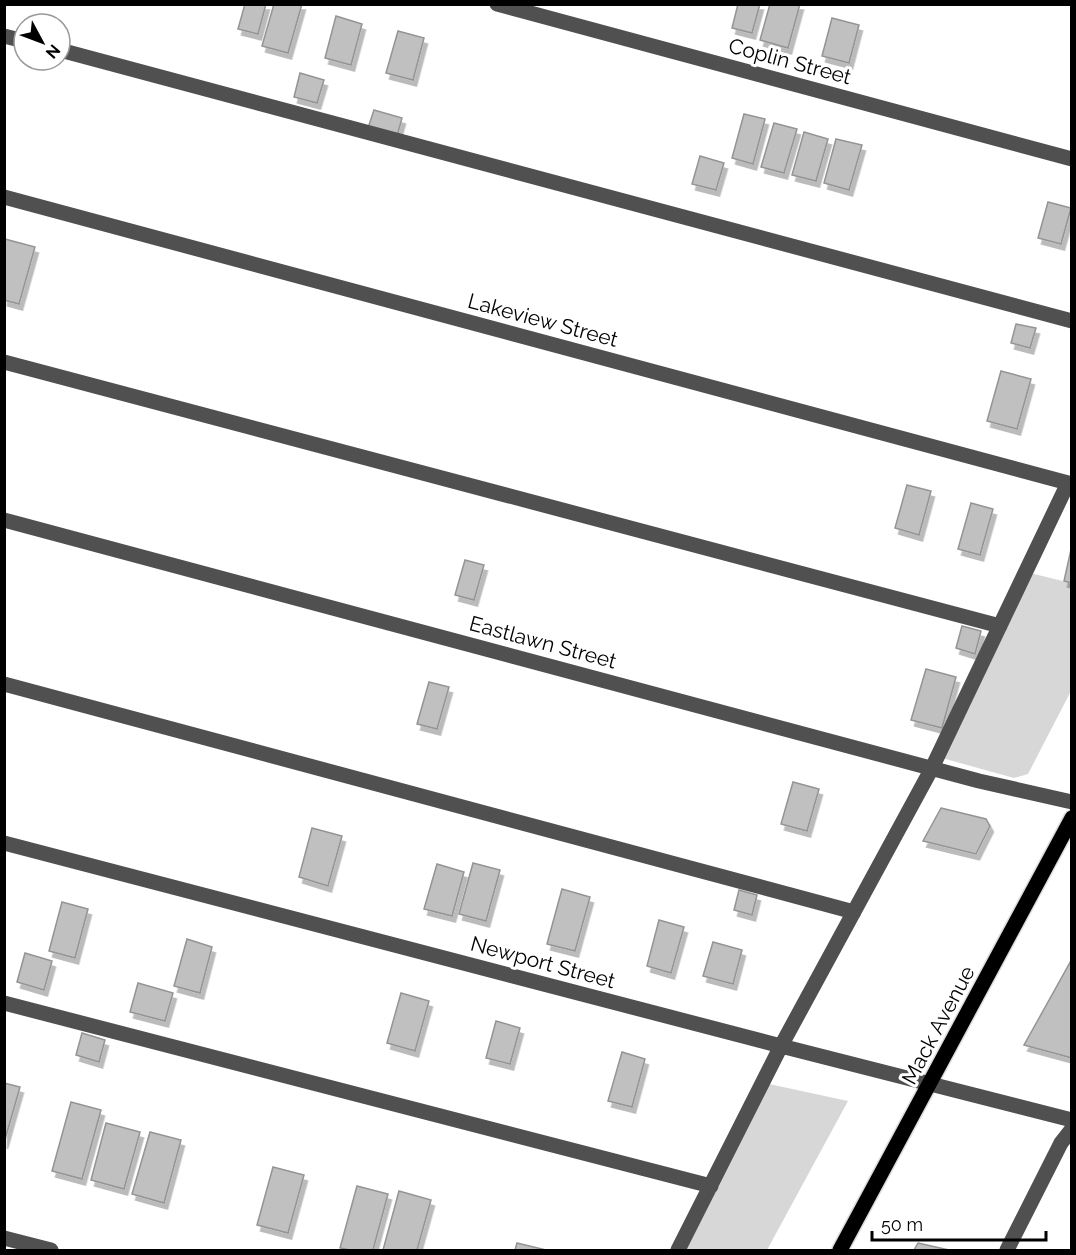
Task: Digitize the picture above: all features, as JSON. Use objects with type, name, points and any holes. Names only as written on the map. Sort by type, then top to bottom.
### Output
[{"type":"main road","name":"Mack Avenue","points":[[840,1251],[1071,818]]},
{"type":"street","name":"Coplin Street","points":[[497,4],[1071,159]]},
{"type":"street","points":[[72,53],[1071,321]]},
{"type":"street","name":"Lakeview Street","points":[[4,197],[1070,484]]},
{"type":"street","points":[[4,362],[999,626]]},
{"type":"street","points":[[678,1251],[781,1046],[932,768],[1070,484]]},
{"type":"street","name":"Eastlawn Street","points":[[4,520],[979,781],[1071,802]]},
{"type":"street","points":[[4,684],[854,912]]},
{"type":"street","name":"Newport Street","points":[[4,843],[1071,1120]]},
{"type":"street","points":[[4,1003],[711,1186]]},
{"type":"street","points":[[1007,1251],[1061,1143],[1071,1129]]},
{"type":"street","points":[[4,1238],[51,1251]]},
{"type":"shaded area","points":[[1026,572],[1071,583],[1071,691],[1028,774],[1014,778],[942,758]]},
{"type":"shaded area","points":[[769,1084],[848,1101],[767,1250],[684,1250]]},
{"type":"building","points":[[245,4],[266,4],[258,34],[238,29]]},
{"type":"building","points":[[274,4],[302,4],[288,53],[262,46]]},
{"type":"building","points":[[738,4],[760,4],[752,33],[732,28]]},
{"type":"building","points":[[770,4],[800,4],[788,48],[760,40]]},
{"type":"building","points":[[336,16],[362,24],[351,65],[325,58]]},
{"type":"building","points":[[832,18],[859,25],[849,63],[822,56]]},
{"type":"building","points":[[398,31],[424,38],[413,80],[386,73]]},
{"type":"building","points":[[300,73],[324,80],[317,103],[294,97]]},
{"type":"building","points":[[374,110],[402,118],[397,136],[368,128]]},
{"type":"building","points":[[744,114],[765,119],[753,164],[732,158]]},
{"type":"building","points":[[774,123],[797,129],[784,173],[761,167]]},
{"type":"building","points":[[804,132],[828,139],[816,181],[792,175]]},
{"type":"building","points":[[836,139],[862,145],[849,190],[824,183]]},
{"type":"building","points":[[700,156],[724,163],[716,190],[692,184]]},
{"type":"building","points":[[1048,202],[1071,208],[1061,244],[1038,238]]},
{"type":"building","points":[[5,239],[35,247],[19,304],[4,300]]},
{"type":"building","points":[[1016,324],[1036,328],[1030,348],[1011,343]]},
{"type":"building","points":[[1001,371],[1031,379],[1017,429],[987,421]]},
{"type":"building","points":[[907,485],[931,491],[919,535],[895,528]]},
{"type":"building","points":[[971,503],[993,509],[980,555],[958,549]]},
{"type":"building","points":[[1072,545],[1072,583],[1064,581]]},
{"type":"building","points":[[465,560],[484,565],[474,600],[455,595]]},
{"type":"building","points":[[962,626],[981,631],[975,654],[956,648]]},
{"type":"building","points":[[926,669],[956,677],[942,728],[911,720]]},
{"type":"building","points":[[429,682],[449,687],[437,729],[417,724]]},
{"type":"building","points":[[793,782],[819,789],[807,831],[781,824]]},
{"type":"building","points":[[941,808],[986,819],[990,826],[976,854],[923,841]]},
{"type":"building","points":[[312,828],[342,836],[328,886],[299,877]]},
{"type":"building","points":[[473,863],[500,870],[486,921],[459,914]]},
{"type":"building","points":[[437,864],[464,872],[452,916],[424,909]]},
{"type":"building","points":[[562,889],[590,897],[575,951],[547,944]]},
{"type":"building","points":[[739,890],[757,895],[752,915],[734,910]]},
{"type":"building","points":[[62,902],[88,909],[75,958],[49,951]]},
{"type":"building","points":[[659,920],[684,927],[671,973],[647,966]]},
{"type":"building","points":[[187,939],[212,947],[200,993],[174,986]]},
{"type":"building","points":[[713,942],[742,950],[733,984],[703,976]]},
{"type":"building","points":[[25,953],[52,961],[44,990],[17,982]]},
{"type":"building","points":[[1072,959],[1072,1058],[1024,1045]]},
{"type":"building","points":[[138,983],[173,993],[165,1021],[130,1012]]},
{"type":"building","points":[[401,993],[429,1001],[415,1051],[387,1043]]},
{"type":"building","points":[[496,1021],[520,1028],[510,1064],[486,1058]]},
{"type":"building","points":[[82,1033],[105,1040],[99,1062],[76,1055]]},
{"type":"building","points":[[622,1052],[645,1059],[632,1107],[608,1101]]},
{"type":"building","points":[[4,1083],[20,1087],[4,1143]]},
{"type":"building","points":[[71,1102],[101,1110],[82,1179],[52,1171]]},
{"type":"building","points":[[106,1123],[140,1132],[124,1189],[91,1180]]},
{"type":"building","points":[[150,1132],[181,1140],[164,1203],[132,1194]]},
{"type":"building","points":[[273,1167],[304,1175],[288,1233],[257,1225]]},
{"type":"building","points":[[357,1186],[388,1194],[373,1250],[340,1248]]},
{"type":"building","points":[[399,1191],[431,1200],[417,1250],[383,1250]]},
{"type":"building","points":[[517,1243],[546,1250],[515,1250]]},
{"type":"building","points":[[918,1243],[949,1250],[914,1250]]}]
